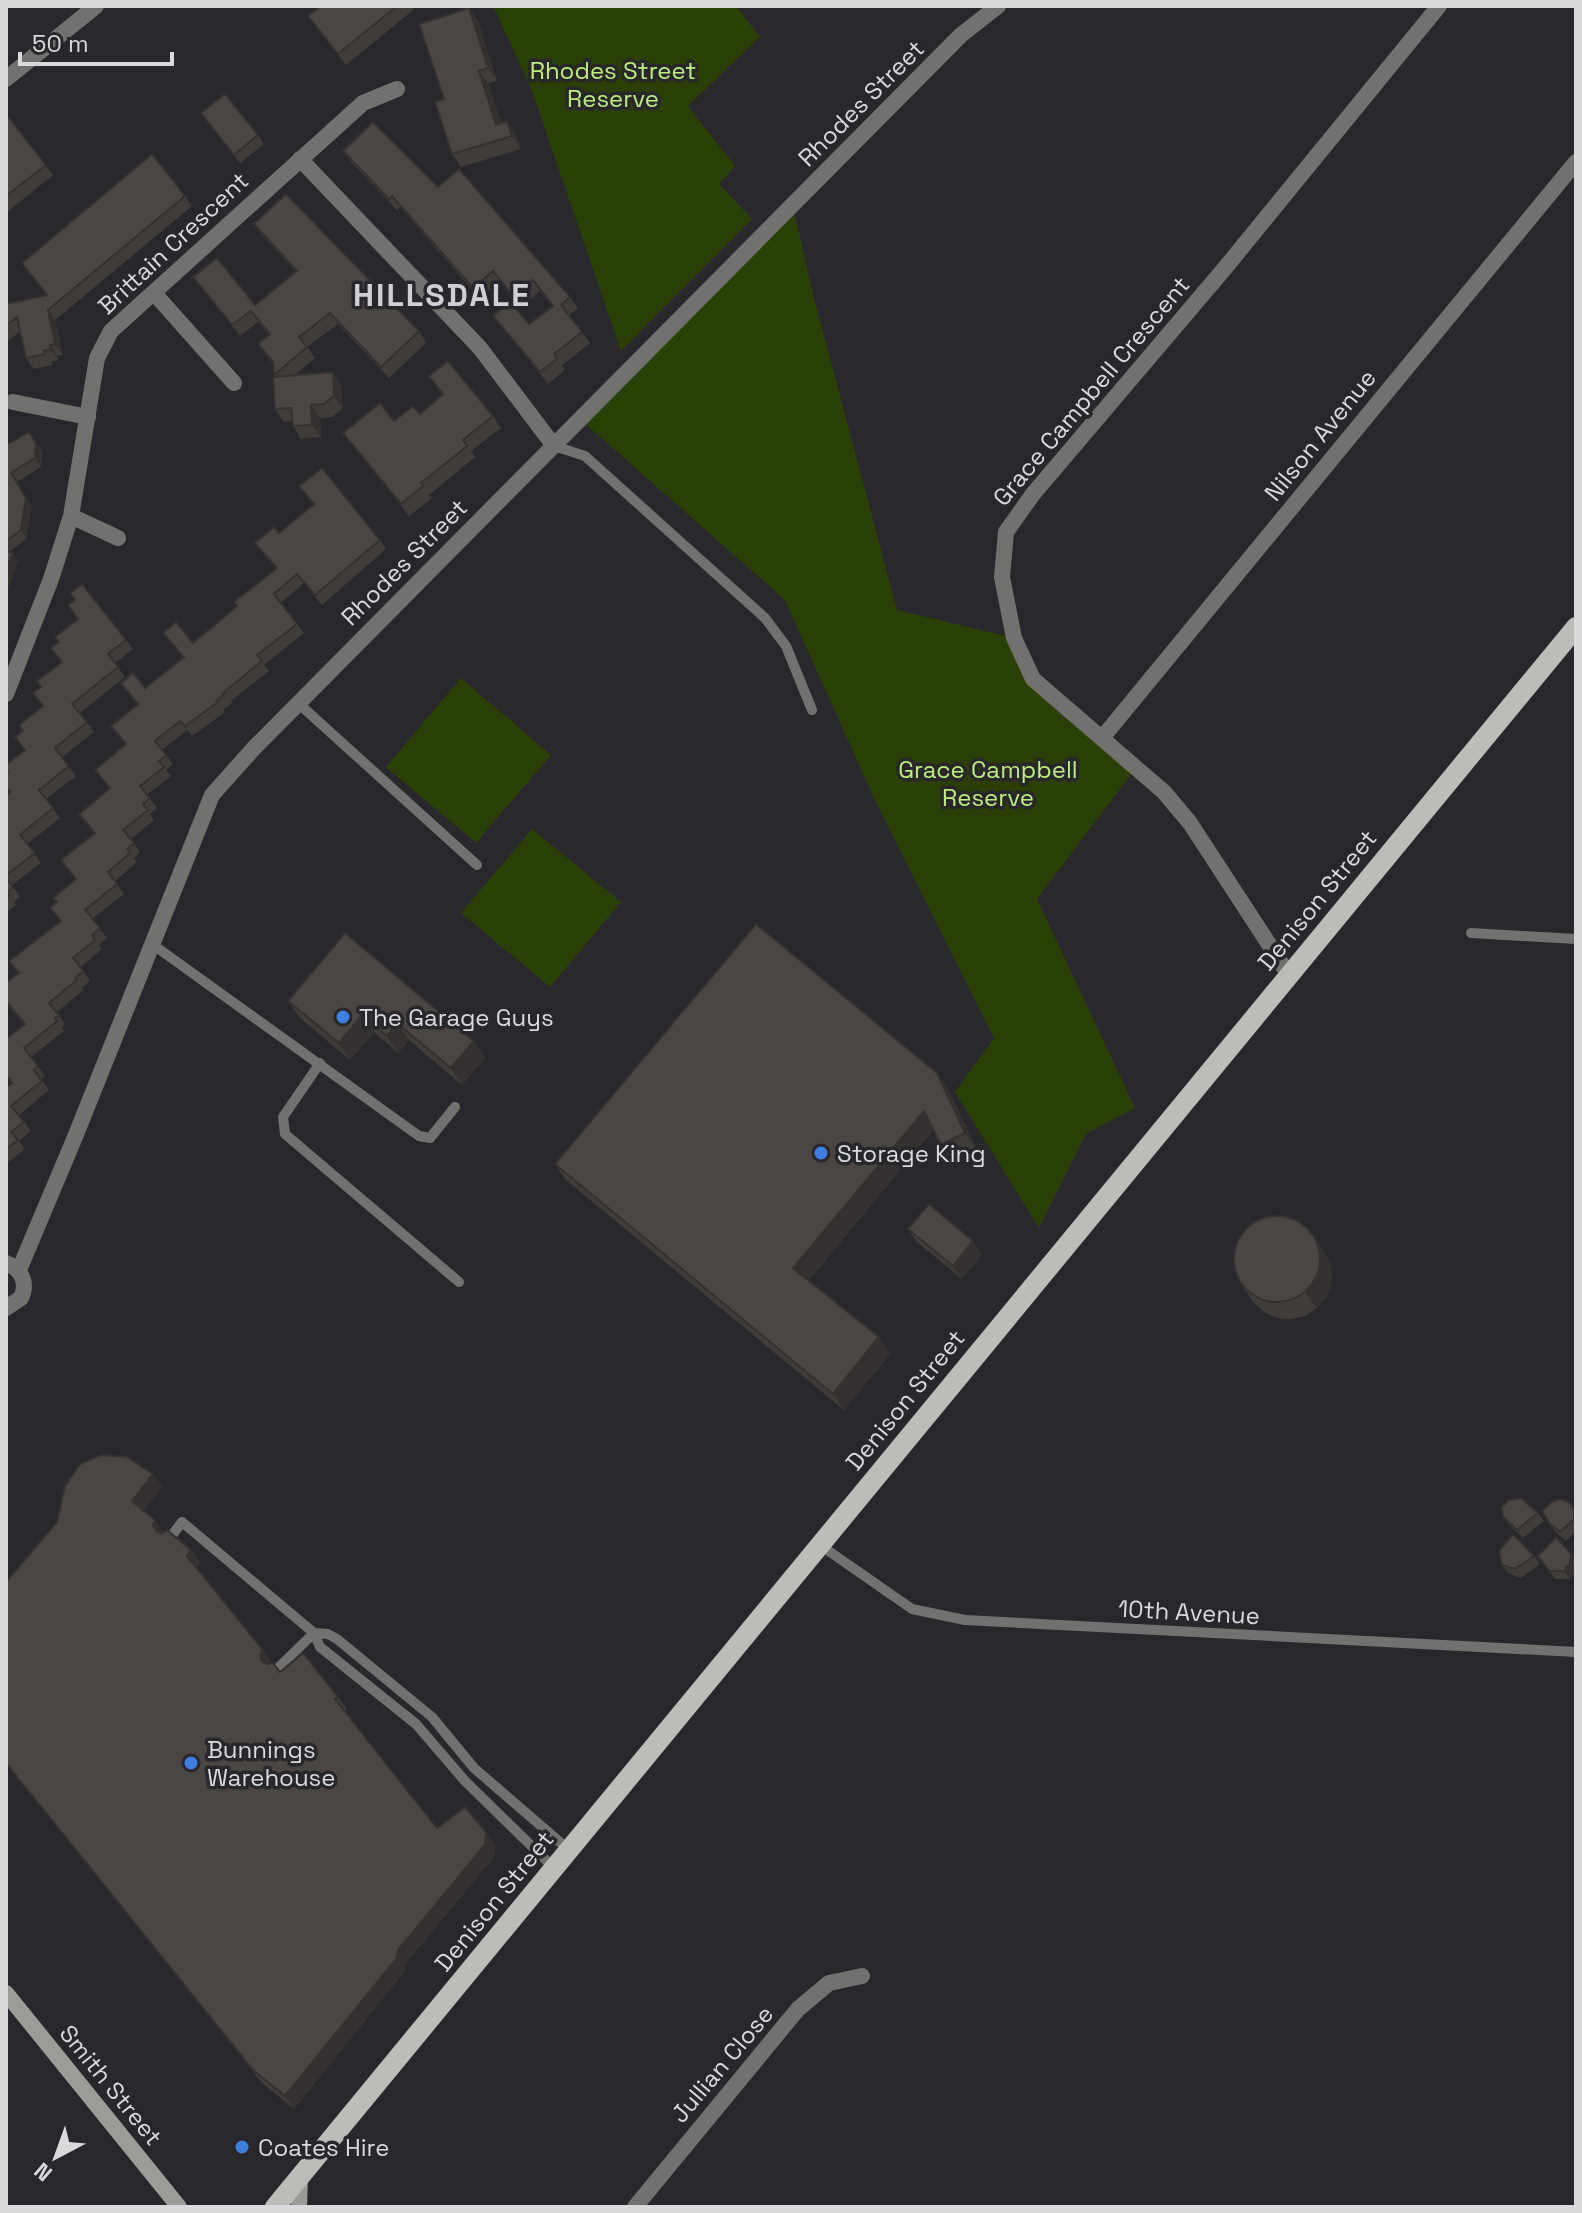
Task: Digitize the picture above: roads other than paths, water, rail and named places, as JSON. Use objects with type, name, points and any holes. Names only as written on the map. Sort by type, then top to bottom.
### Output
[{"type":"main road","name":"Denison Street","points":[[275,2207],[1576,627]]},
{"type":"street","points":[[6,79],[96,6]]},
{"type":"street","name":"Rhodes Street","points":[[6,1308],[15,1304],[24,1291],[25,1284],[12,1267],[75,1137],[212,795],[298,703],[961,35],[998,6]]},
{"type":"street","name":"Grace Campbell Crescent","points":[[1289,975],[1190,823],[1164,792],[1033,679],[1014,638],[1002,577],[1006,532],[1033,494],[1225,268],[1439,6]]},
{"type":"street","name":"Brittain Crescent","points":[[6,694],[51,579],[71,516],[97,358],[102,344],[111,331],[363,103],[397,89]]},
{"type":"street","points":[[300,159],[480,348],[554,446]]},
{"type":"street","name":"Nilson Avenue","points":[[1102,738],[1576,162]]},
{"type":"street","points":[[154,293],[234,383]]},
{"type":"street","points":[[13,402],[88,417]]},
{"type":"street","points":[[71,516],[118,538]]},
{"type":"street","name":"Jullian Close","points":[[635,2207],[798,2009],[829,1983],[862,1976]]},
{"type":"street","name":"Smith Street","points":[[6,1993],[179,2207]]},
{"type":"street","points":[[299,2207],[300,2177]]},
{"type":"lane","points":[[554,446],[585,456],[765,618],[786,646],[812,710]]},
{"type":"lane","points":[[298,703],[477,865]]},
{"type":"lane","points":[[1471,933],[1576,939]]},
{"type":"lane","points":[[152,944],[424,1138],[430,1138],[455,1107]]},
{"type":"lane","points":[[320,1063],[283,1117],[285,1134],[459,1282]]},
{"type":"lane","points":[[170,1538],[182,1522],[314,1633],[320,1647],[416,1724],[465,1781],[554,1868]]},
{"type":"lane","name":"10th Avenue","points":[[820,1545],[912,1609],[965,1620],[1576,1652]]},
{"type":"lane","points":[[277,1669],[314,1633],[328,1634],[337,1639],[432,1717],[474,1768],[569,1850]]},
{"type":"place","name":"The Garage Guys","points":[[343,1017]]},
{"type":"place","name":"Storage King","points":[[821,1153]]},
{"type":"place","name":"Bunnings Warehouse","points":[[191,1763]]},
{"type":"place","name":"Coates Hire","points":[[242,2147]]},
{"type":"district","name":"HILLSDALE","points":[[442,295]]},
{"type":"park label","name":"Rhodes Street Reserve","points":[[613,84]]},
{"type":"park label","name":"Grace Campbell Reserve","points":[[988,783]]}]
